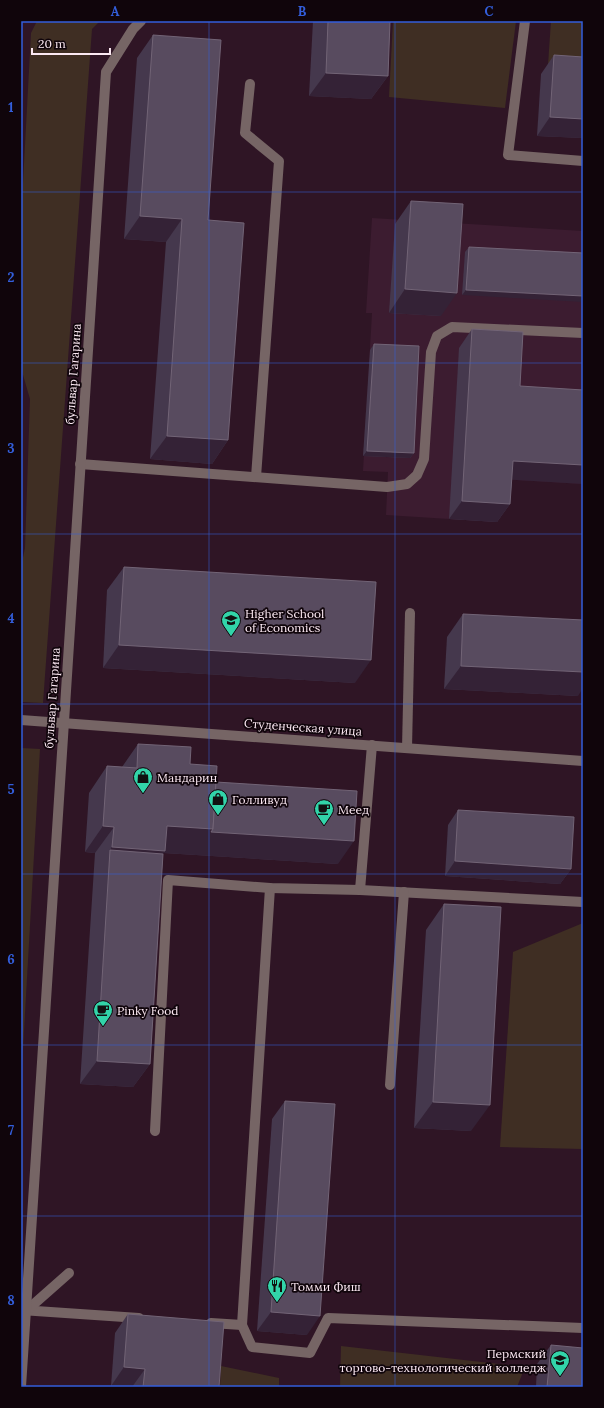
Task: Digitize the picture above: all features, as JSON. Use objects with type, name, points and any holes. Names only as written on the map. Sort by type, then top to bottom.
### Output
[{"type":"street","name":"бульвар Гагарина","points":[[21,1387],[24,1310],[106,72],[133,29],[141,21]]},
{"type":"street","points":[[525,21],[508,155],[583,161]]},
{"type":"street","points":[[250,84],[245,133],[279,161],[256,477]]},
{"type":"street","points":[[80,464],[387,487],[407,484],[417,475],[424,458],[430,352],[437,336],[452,327],[583,333]]},
{"type":"street","points":[[407,748],[410,613]]},
{"type":"street","name":"Студенческая улица","points":[[21,720],[583,761]]},
{"type":"street","points":[[360,890],[372,745]]},
{"type":"street","points":[[155,1131],[168,880],[270,888],[360,890],[583,902]]},
{"type":"street","points":[[270,888],[242,1325],[252,1347],[310,1353],[328,1318],[583,1328]]},
{"type":"street","points":[[390,1085],[404,892]]},
{"type":"street","points":[[24,1310],[69,1273]]},
{"type":"street","points":[[24,1310],[149,1319]]},
{"type":"street","points":[[203,1323],[242,1325]]},
{"type":"shaded area","points":[[37,21],[100,21],[92,29],[43,703],[21,702],[21,567],[25,548],[30,399],[21,368],[21,220],[31,33]]},
{"type":"shaded area","points":[[393,21],[516,21],[505,108],[389,97]]},
{"type":"shaded area","points":[[551,21],[583,21],[583,68],[548,65]]},
{"type":"shaded area","points":[[372,218],[583,231],[583,484],[500,479],[497,522],[386,515],[388,472],[363,471],[372,313],[366,313]]},
{"type":"shaded area","points":[[21,748],[40,749],[21,1084]]},
{"type":"shaded area","points":[[583,923],[583,1149],[500,1147],[513,952]]},
{"type":"shaded area","points":[[341,1346],[525,1367],[517,1387],[340,1387]]},
{"type":"shaded area","points":[[221,1366],[279,1378],[279,1387],[220,1387]]},
{"type":"building","points":[[328,21],[390,21],[388,76],[326,73]]},
{"type":"building","points":[[153,35],[221,40],[208,220],[244,223],[228,440],[167,436],[182,219],[140,216]]},
{"type":"building","points":[[554,55],[583,57],[583,119],[550,117]]},
{"type":"building","points":[[411,201],[463,204],[457,293],[405,289]]},
{"type":"building","points":[[469,247],[583,253],[583,296],[466,290]]},
{"type":"building","points":[[472,329],[523,332],[520,386],[583,390],[583,465],[513,461],[510,504],[462,501]]},
{"type":"building","points":[[374,344],[419,346],[414,453],[367,451]]},
{"type":"building","name":"Higher School of Economics","points":[[124,567],[376,582],[371,660],[119,645]]},
{"type":"building","points":[[463,614],[583,620],[583,672],[461,666]]},
{"type":"building","points":[[138,744],[191,747],[190,764],[217,766],[213,829],[167,826],[165,851],[112,847],[114,827],[103,826],[107,766],[137,768]]},
{"type":"building","points":[[216,782],[357,791],[354,841],[211,832],[213,829]]},
{"type":"building","points":[[458,810],[574,817],[571,869],[455,861]]},
{"type":"building","points":[[110,850],[163,854],[150,1064],[97,1061]]},
{"type":"building","points":[[444,904],[501,907],[490,1105],[433,1102]]},
{"type":"building","points":[[285,1101],[335,1104],[320,1316],[271,1312]]},
{"type":"building","points":[[128,1314],[224,1322],[219,1387],[143,1387],[145,1369],[124,1367]]},
{"type":"building","points":[[551,1345],[583,1348],[583,1387],[547,1387]]},
{"type":"place","name":"Higher School of Economics","points":[[231,637]]},
{"type":"place","name":"Мандарин","points":[[143,794]]},
{"type":"place","name":"Голливуд","points":[[218,816]]},
{"type":"place","name":"Меед","points":[[324,826]]},
{"type":"place","name":"Pinky Food","points":[[103,1027]]},
{"type":"place","name":"Томми Фиш","points":[[277,1303]]},
{"type":"place","name":"Пермский торгово-технологический колледж","points":[[560,1377]]}]
